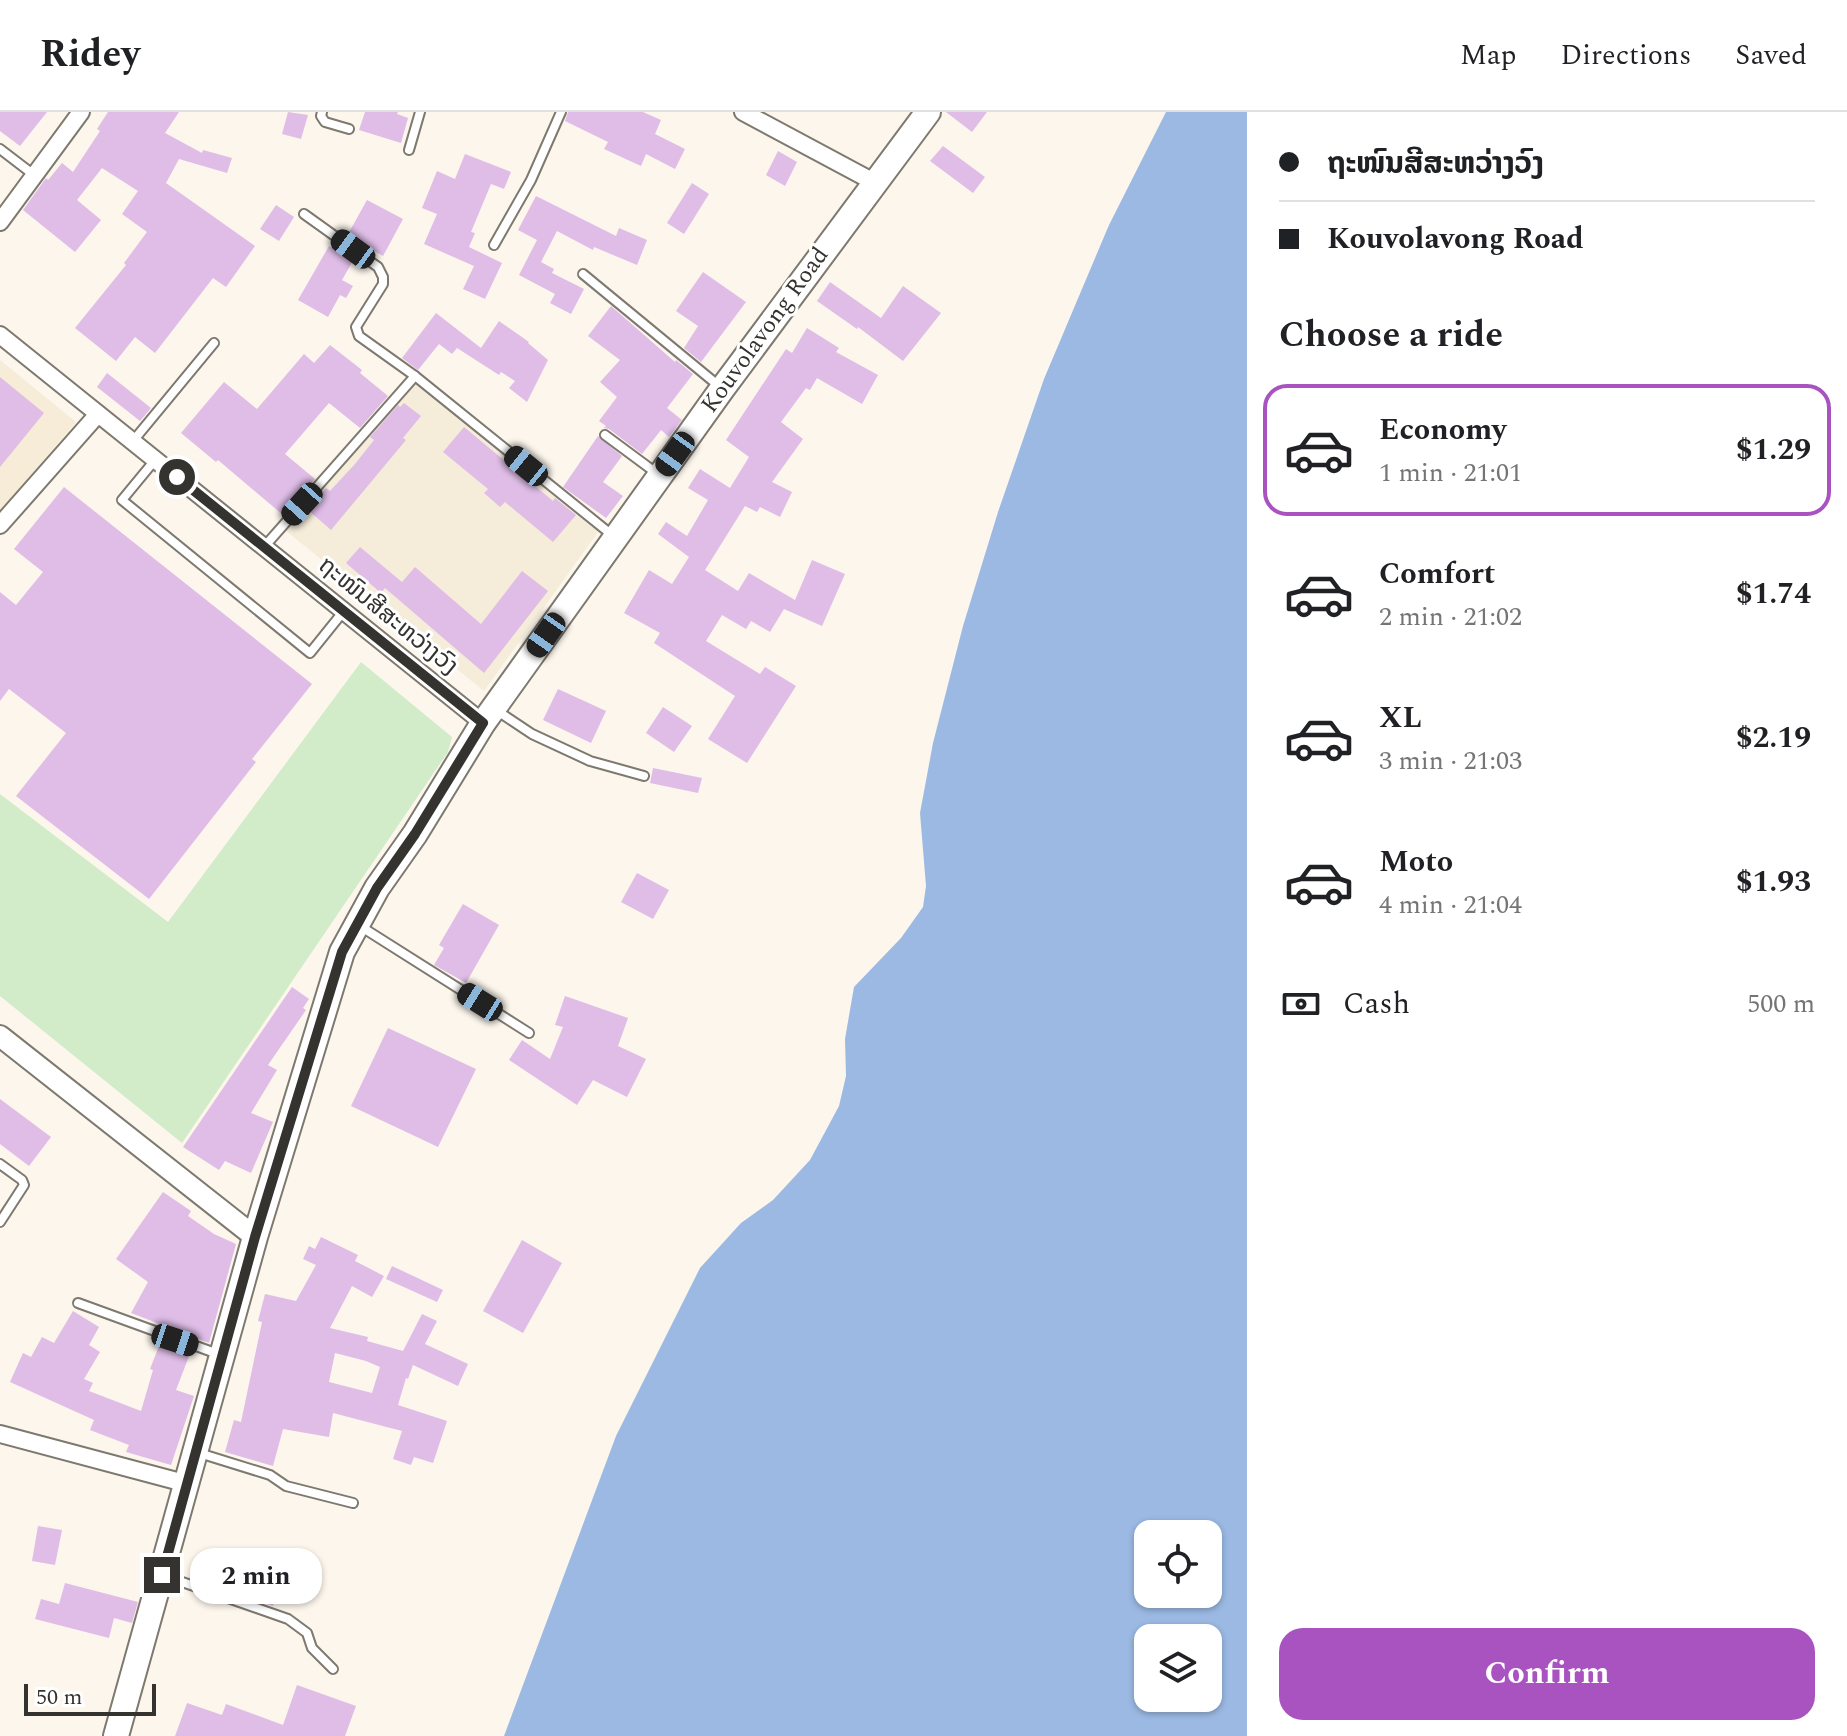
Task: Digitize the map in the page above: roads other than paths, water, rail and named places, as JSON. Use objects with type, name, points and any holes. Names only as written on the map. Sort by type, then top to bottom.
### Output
[{"type":"main road","name":"Kouvolavong Road","points":[[116,1736],[255,1237],[342,952],[377,888],[415,834],[488,716],[722,389],[928,112]]},
{"type":"street","points":[[0,222],[81,112]]},
{"type":"street","points":[[743,112],[874,182]]},
{"type":"street","name":"ຖະໜົນສີສະຫວ່າງວົງ","points":[[0,335],[343,612],[488,716]]},
{"type":"street","points":[[0,525],[98,414]]},
{"type":"street","points":[[0,1036],[255,1237]]},
{"type":"street","points":[[0,1434],[188,1484]]},
{"type":"lane","points":[[322,112],[325,122],[349,129]]},
{"type":"lane","points":[[409,150],[420,112]]},
{"type":"lane","points":[[494,245],[531,180],[561,112]]},
{"type":"lane","points":[[0,149],[34,175]]},
{"type":"lane","points":[[304,214],[378,267],[383,277],[383,284],[356,327],[359,336],[415,376],[615,538]]},
{"type":"lane","points":[[583,274],[722,389]]},
{"type":"lane","points":[[133,441],[214,343]]},
{"type":"lane","points":[[264,547],[415,376]]},
{"type":"lane","points":[[605,435],[660,476]]},
{"type":"lane","points":[[156,459],[122,500],[145,519],[310,653],[343,612]]},
{"type":"lane","points":[[488,716],[590,761],[644,776]]},
{"type":"lane","points":[[357,924],[529,1033]]},
{"type":"lane","points":[[0,1164],[22,1180],[24,1185],[0,1222]]},
{"type":"lane","points":[[78,1303],[222,1356]]},
{"type":"lane","points":[[196,1452],[270,1475],[286,1486],[353,1503]]},
{"type":"lane","points":[[162,1575],[288,1619],[307,1633],[312,1648],[333,1669]]},
{"type":"water","points":[[1166,112],[1247,112],[1247,1736],[504,1736],[616,1436],[700,1268],[741,1223],[773,1200],[810,1160],[839,1106],[846,1076],[845,1039],[854,987],[901,938],[923,907],[926,886],[920,813],[933,743],[963,626],[1044,379],[1109,225]]}]
